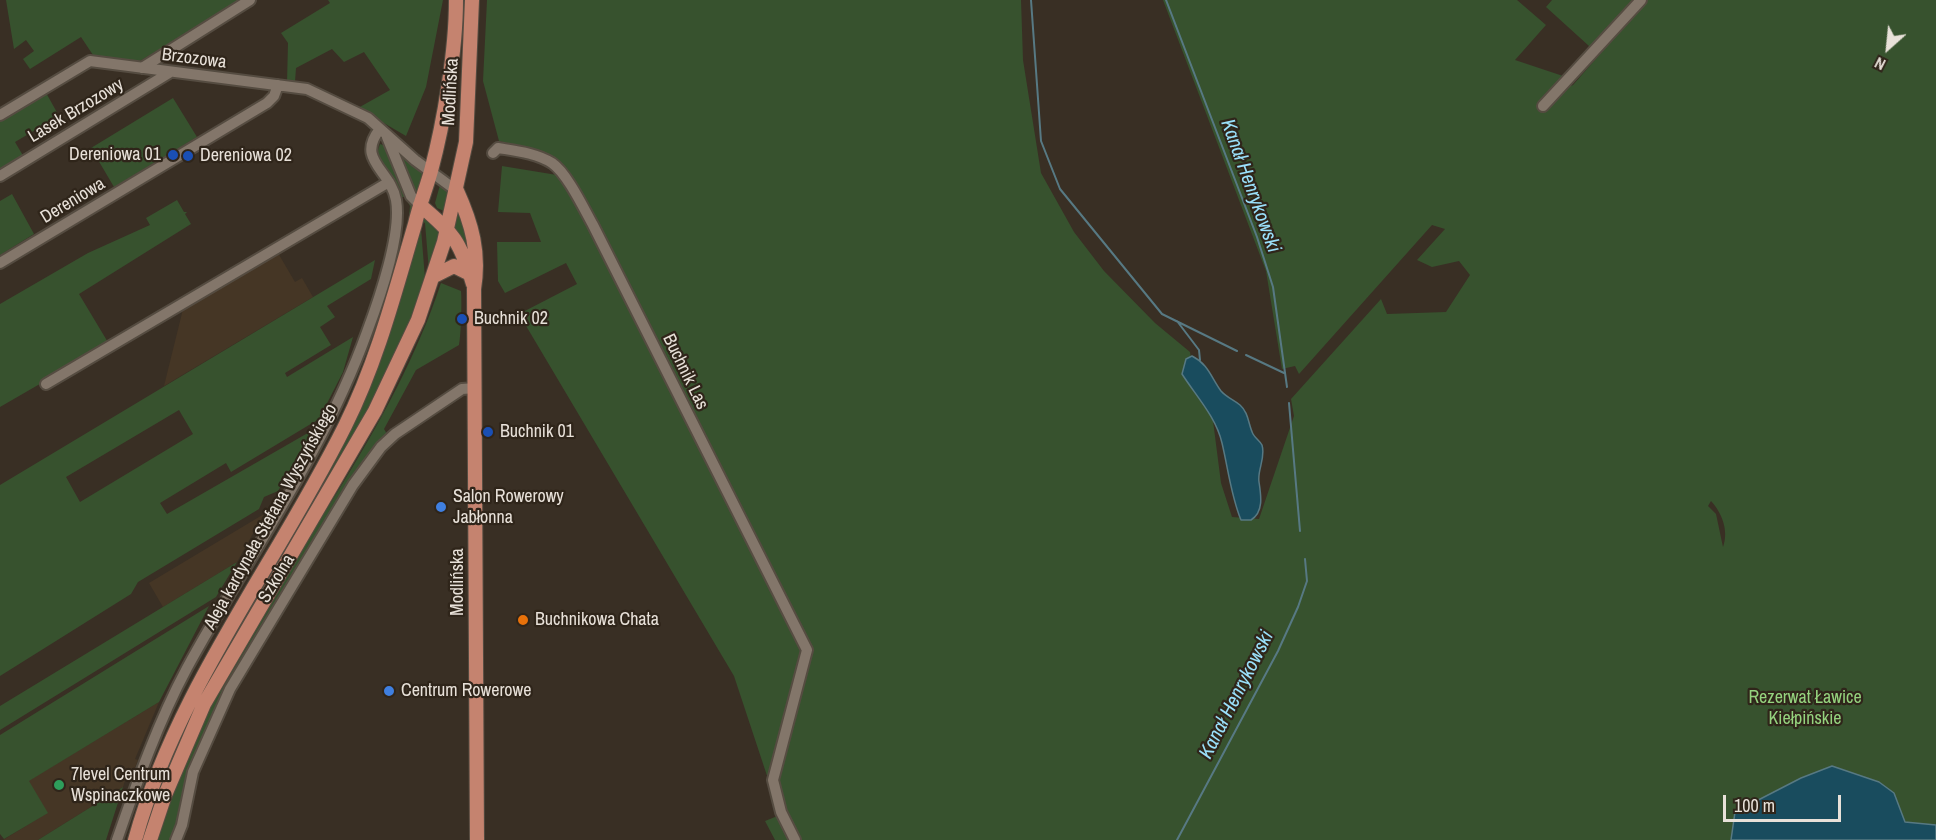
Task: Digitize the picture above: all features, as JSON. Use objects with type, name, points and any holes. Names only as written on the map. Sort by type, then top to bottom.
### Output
[{"type":"main road","name":"Modlińska","points":[[456,0],[450,66],[437,145],[420,205],[459,243],[474,289]]},
{"type":"main road","name":"Modlińska","points":[[472,0],[466,142],[457,191],[472,226],[478,268],[474,289],[477,840]]},
{"type":"main road","name":"Aleja kardynała Stefana Wyszyńskiego","points":[[150,840],[165,795],[204,704],[375,411],[405,352],[434,276],[457,191]]},
{"type":"main road","name":"Aleja kardynała Stefana Wyszyńskiego","points":[[135,840],[155,782],[189,700],[345,426],[370,370],[388,318],[420,205]]},
{"type":"main road","points":[[434,276],[454,266],[470,274]]},
{"type":"street","points":[[142,68],[250,0]]},
{"type":"street","points":[[1543,106],[1641,0]]},
{"type":"street","name":"Brzozowa","points":[[0,115],[90,61],[315,91],[358,111],[415,160],[457,191]]},
{"type":"street","name":"Lasek Brzozowy","points":[[0,176],[169,73]]},
{"type":"street","name":"Dereniowa","points":[[0,264],[267,103],[274,96],[278,85]]},
{"type":"street","points":[[117,840],[149,750],[186,671],[252,553],[318,446],[345,390],[368,329],[396,228],[397,201],[389,182],[370,150],[371,141],[383,131]]},
{"type":"street","name":"Brzozowa","points":[[383,131],[411,196],[420,205]]},
{"type":"street","points":[[415,160],[424,158],[437,145]]},
{"type":"street","name":"Buchnik Las","points":[[496,151],[529,154],[553,164],[576,196],[594,225],[807,651],[773,780],[781,812],[795,840]]},
{"type":"street","points":[[46,384],[389,182]]},
{"type":"street","name":"Szkolna","points":[[176,840],[182,825],[193,772],[230,689],[353,485],[381,447],[395,434],[459,391],[475,388]]},
{"type":"shaded area","points":[[278,253],[295,282],[302,278],[313,297],[164,386],[183,309]]},
{"type":"shaded area","points":[[264,514],[237,562],[163,607],[149,583]]},
{"type":"shaded area","points":[[159,702],[135,759],[138,760],[134,770],[127,774],[123,787],[38,840],[3,840],[47,813],[28,781]]},
{"type":"green space","points":[[6,0],[240,0],[140,61],[93,55],[81,37],[30,69],[23,59],[34,51],[26,40],[14,49]]},
{"type":"green space","points":[[328,0],[443,0],[426,87],[406,136],[358,108],[390,90],[364,52],[344,62],[332,49],[296,68],[295,82],[287,83],[288,43],[281,33],[330,3]]},
{"type":"green space","name":"Rezerwat Ławice Kiełpińskie","points":[[487,0],[1021,0],[1023,60],[1041,173],[1074,232],[1104,271],[1155,323],[1190,352],[1192,364],[1212,413],[1221,483],[1232,517],[1259,519],[1294,416],[1291,399],[1381,299],[1387,314],[1446,312],[1470,275],[1459,261],[1432,267],[1417,260],[1445,229],[1432,225],[1299,374],[1295,366],[1282,369],[1266,271],[1163,0],[1517,0],[1546,25],[1515,60],[1566,77],[1565,88],[1573,85],[1647,0],[1936,0],[1936,840],[775,840],[765,821],[780,815],[734,676],[519,314],[577,284],[566,263],[505,293],[498,281],[497,242],[541,242],[530,213],[498,212],[502,166],[557,175],[564,166],[533,149],[499,141],[483,81]],"holes":[[[1711,501],[1725,529],[1723,547],[1716,514],[1708,506]]]},
{"type":"green space","points":[[1552,0],[1634,0],[1593,46],[1589,46],[1546,7]]},
{"type":"green space","points":[[45,91],[59,116],[15,142],[25,159],[0,174],[0,118]]},
{"type":"green space","points":[[173,98],[197,137],[114,187],[91,148]]},
{"type":"green space","points":[[380,144],[386,146],[414,208],[411,219],[409,217],[410,206],[405,197],[400,197],[376,156]]},
{"type":"green space","points":[[400,155],[423,171],[416,197]]},
{"type":"green space","points":[[440,185],[448,191],[444,211],[437,208],[435,203]]},
{"type":"green space","points":[[12,194],[34,234],[0,255],[0,201]]},
{"type":"green space","points":[[177,200],[184,212],[187,212],[185,214],[191,224],[79,294],[109,344],[0,407],[0,304],[88,253],[150,225],[146,218]]},
{"type":"green space","points":[[459,206],[471,256],[454,226]]},
{"type":"green space","points":[[423,214],[442,231],[429,271],[425,223],[421,221]]},
{"type":"green space","points":[[421,229],[425,278],[428,279],[390,373],[225,651],[201,698],[145,840],[141,840],[184,722],[333,459]]},
{"type":"green space","points":[[375,260],[371,279],[327,306],[335,317],[320,327],[331,345],[285,373],[287,377],[353,337],[343,372],[319,419],[231,472],[226,463],[160,503],[167,514],[313,430],[278,491],[264,497],[259,509],[138,582],[131,594],[0,676],[0,485]],"holes":[[[179,410],[193,434],[80,502],[66,477]]]},
{"type":"green space","points":[[441,283],[461,291],[459,345],[416,370],[384,429],[387,434],[362,464],[228,687],[173,840],[157,840],[185,758],[212,699],[250,631],[370,438],[421,336]]},
{"type":"green space","points":[[237,562],[216,597],[0,730],[0,706]]},
{"type":"green space","points":[[209,606],[159,702],[29,781],[48,813],[4,839],[0,834],[0,735]]},
{"type":"green space","points":[[123,787],[106,840],[38,840]]},
{"type":"water","points":[[1192,356],[1206,367],[1223,393],[1243,408],[1253,434],[1262,445],[1263,455],[1259,477],[1261,503],[1258,513],[1251,520],[1241,520],[1232,492],[1219,433],[1182,374],[1186,359]]},
{"type":"water","points":[[1832,766],[1879,782],[1894,793],[1905,822],[1936,825],[1936,840],[1731,840],[1735,812],[1801,778]]},
{"type":"waterway","points":[[1031,0],[1041,141],[1060,189],[1162,314],[1237,351]]},
{"type":"waterway","name":"Kanał Henrykowski","points":[[1166,0],[1257,237],[1273,287],[1287,387]]},
{"type":"waterway","points":[[1177,321],[1199,350],[1200,360]]},
{"type":"waterway","points":[[1246,355],[1284,373]]},
{"type":"waterway","name":"Kanał Henrykowski","points":[[1289,403],[1300,531]]},
{"type":"waterway","name":"Kanał Henrykowski","points":[[1177,840],[1278,651],[1307,581],[1305,559]]},
{"type":"place","name":"Dereniowa 01","points":[[173,155]]},
{"type":"place","name":"Dereniowa 02","points":[[188,156]]},
{"type":"place","name":"Buchnik 02","points":[[462,319]]},
{"type":"place","name":"Buchnik 01","points":[[488,432]]},
{"type":"place","name":"Salon Rowerowy Jabłonna","points":[[441,507]]},
{"type":"place","name":"Buchnikowa Chata","points":[[523,620]]},
{"type":"place","name":"Centrum Rowerowe","points":[[389,691]]},
{"type":"place","name":"7level Centrum Wspinaczkowe","points":[[59,785]]}]
